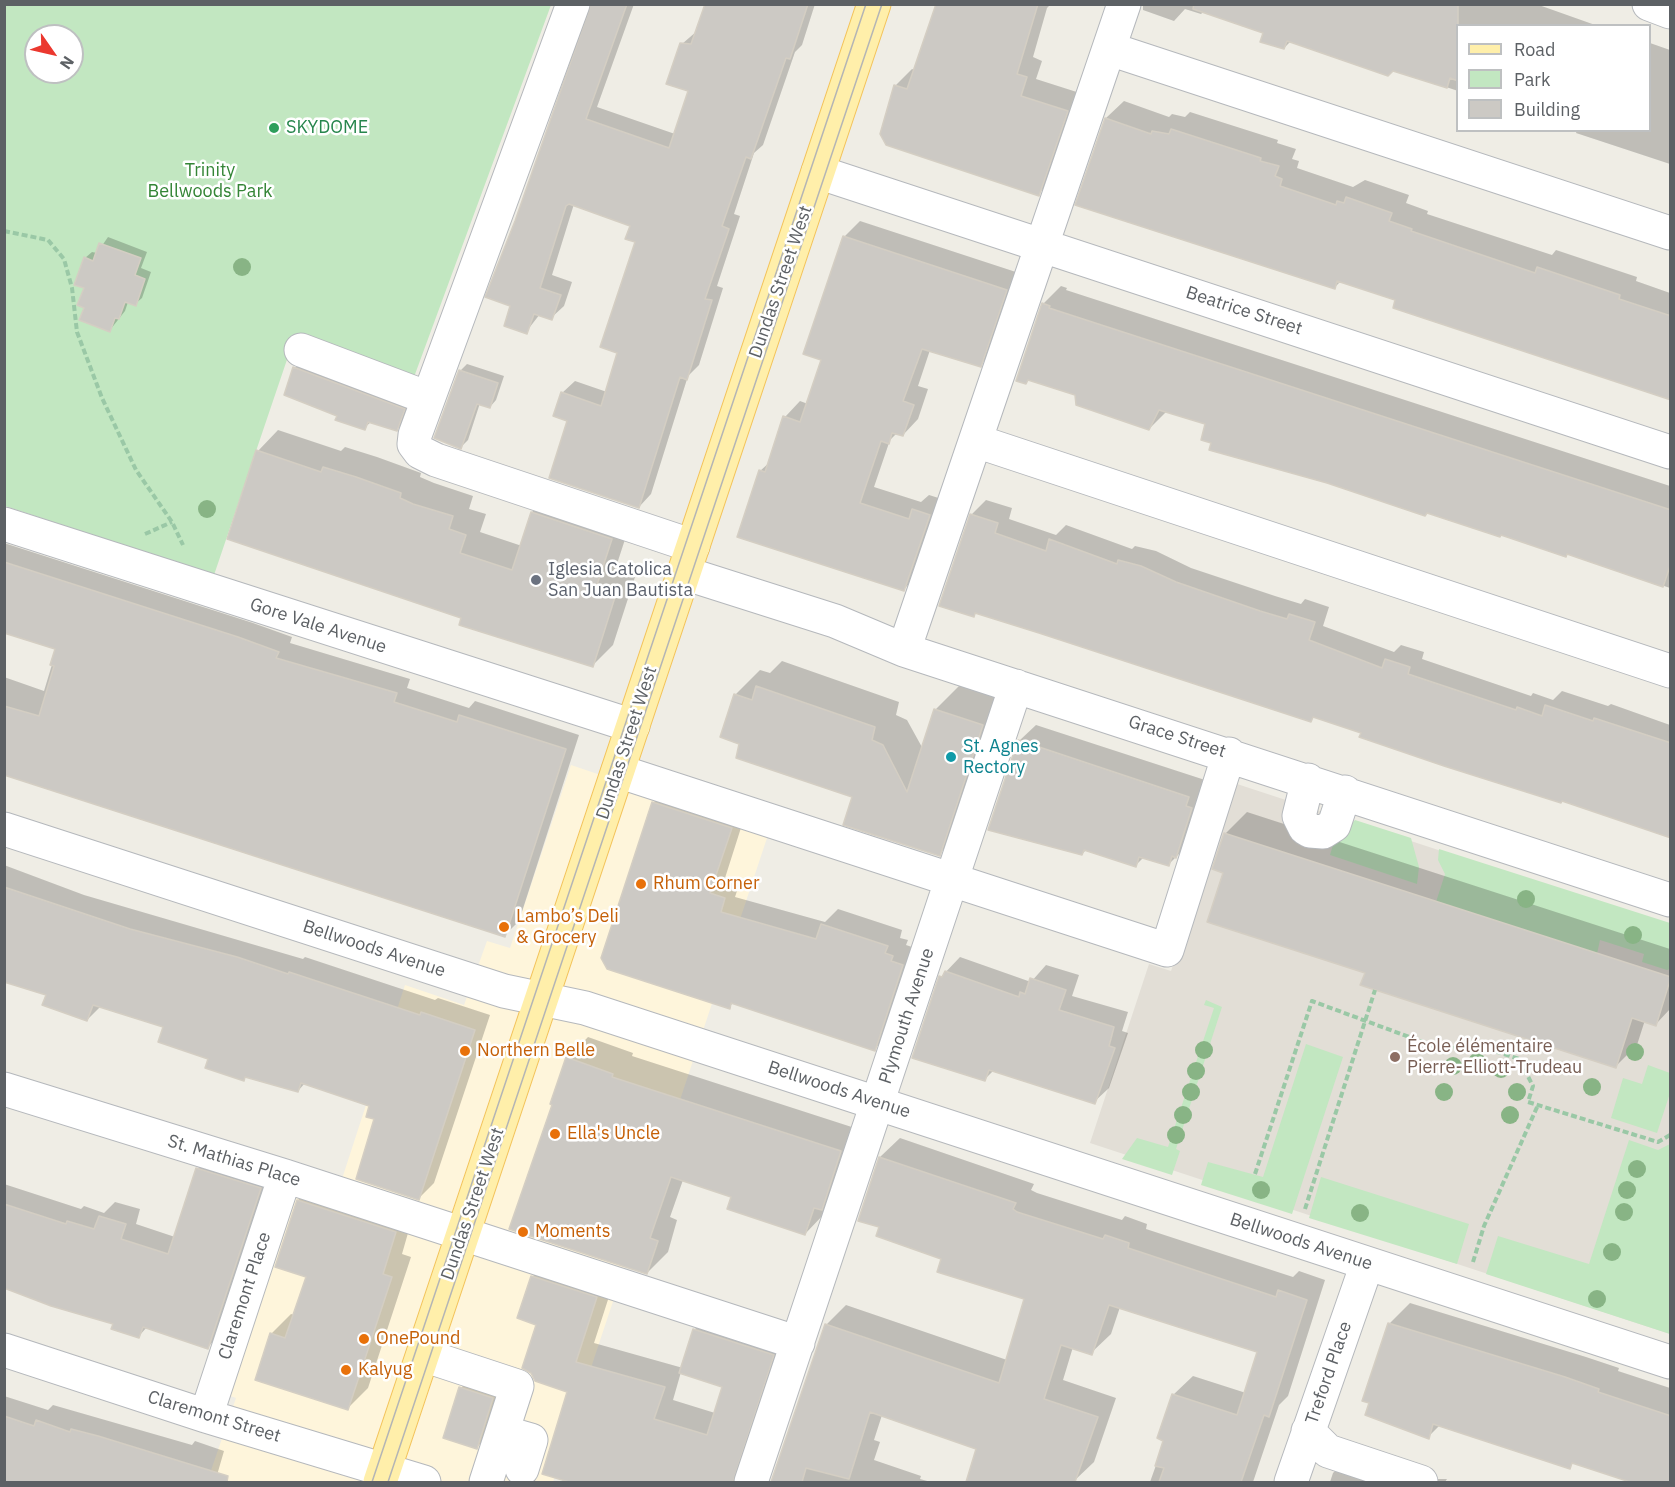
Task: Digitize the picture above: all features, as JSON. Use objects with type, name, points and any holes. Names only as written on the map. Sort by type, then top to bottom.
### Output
[{"type":"main road","name":"Dundas Street West","points":[[383,1476],[874,4]]},
{"type":"street","points":[[301,350],[428,398],[573,4]]},
{"type":"street","points":[[904,650],[1124,4]]},
{"type":"street","points":[[1649,4],[1671,12]]},
{"type":"street","points":[[1110,49],[1671,233]]},
{"type":"street","name":"Beatrice Street","points":[[818,172],[1671,452]]},
{"type":"street","name":"Grace Street","points":[[428,398],[415,435],[414,444],[420,452],[689,559],[904,650],[1346,792],[1671,900]]},
{"type":"street","points":[[976,441],[1671,671]]},
{"type":"street","name":"Gore Vale Avenue","points":[[4,524],[633,726]]},
{"type":"street","name":"Plymouth Avenue","points":[[751,1482],[1016,686]]},
{"type":"street","points":[[618,771],[1167,950],[1229,754]]},
{"type":"street","points":[[1308,780],[1299,816],[1305,828],[1310,831],[1323,832],[1334,825],[1346,792]]},
{"type":"street","name":"Bellwoods Avenue","points":[[4,829],[496,988],[585,1008],[1671,1362]]},
{"type":"street","name":"St. Mathias Place","points":[[4,1089],[285,1176],[798,1343]]},
{"type":"street","name":"Claremont Place","points":[[206,1416],[285,1176]]},
{"type":"street","name":"Treford Place","points":[[1291,1482],[1366,1264]]},
{"type":"street","name":"Claremont Street","points":[[4,1350],[383,1476],[424,1482]]},
{"type":"street","points":[[423,1355],[517,1386],[486,1482]]},
{"type":"street","points":[[1308,1431],[1328,1451],[1421,1482]]},
{"type":"street","points":[[503,1432],[531,1440],[522,1469]]},
{"type":"path","points":[[4,231],[48,240],[64,260],[72,288],[77,332],[102,398],[136,470],[175,526],[188,557],[196,587]]},
{"type":"path","points":[[1302,1220],[1375,990]]},
{"type":"path","points":[[1255,1174],[1312,1002],[1447,1051],[1467,1042],[1519,1059],[1533,1086],[1528,1102],[1658,1142],[1671,1135]]},
{"type":"path","points":[[1471,1268],[1484,1226],[1538,1105]]},
{"type":"shaded area","points":[[571,765],[769,832],[553,1482],[207,1482],[236,1398],[208,1388],[283,1168],[340,1185],[405,985],[464,1005],[487,941],[510,948]]},
{"type":"shaded area","name":"École élémentaire Pierre-Elliott-Trudeau","points":[[1234,783],[1670,926],[1670,1334],[1090,1143],[1149,964],[1171,971]]},
{"type":"green space","name":"Trinity Bellwoods Park","points":[[4,5],[551,5],[414,377],[295,336],[214,575],[5,506]]},
{"type":"green space","points":[[1355,820],[1411,838],[1419,867],[1417,884],[1330,855],[1335,838]]},
{"type":"green space","points":[[1439,849],[1670,923],[1670,969],[1642,962],[1644,954],[1600,940],[1597,954],[1436,902],[1445,874],[1438,860]]},
{"type":"green space","points":[[1206,1000],[1222,1007],[1176,1149],[1180,1151],[1172,1175],[1122,1159],[1137,1138],[1168,1147],[1214,1008],[1204,1005]]},
{"type":"green space","points":[[1306,1044],[1343,1057],[1292,1214],[1201,1185],[1208,1162],[1263,1177]]},
{"type":"green space","points":[[1648,1065],[1670,1073],[1670,1093],[1657,1133],[1611,1118],[1623,1078],[1642,1084]]},
{"type":"green space","points":[[1629,1140],[1658,1150],[1670,1144],[1670,1334],[1486,1274],[1498,1236],[1589,1264]]},
{"type":"green space","points":[[1321,1177],[1469,1224],[1457,1264],[1309,1218]]},
{"type":"building","points":[[591,4],[627,4],[586,119],[669,148],[688,91],[666,84],[680,43],[691,44],[705,4],[808,4],[790,59],[786,58],[751,159],[746,157],[722,226],[729,229],[705,299],[712,300],[687,380],[680,377],[639,508],[549,478],[567,421],[553,416],[561,392],[601,406],[617,353],[600,347],[635,242],[625,239],[630,226],[569,204],[566,206],[540,288],[561,295],[552,320],[534,314],[527,334],[504,326],[510,306],[485,297],[515,221]]},
{"type":"building","points":[[936,4],[1038,4],[1017,74],[1027,77],[1021,96],[1068,111],[1039,196],[886,145],[880,134],[894,85],[907,89]]},
{"type":"building","points":[[1194,4],[1458,4],[1456,80],[1450,78],[1447,88],[1393,71],[1388,76],[1287,41],[1284,49],[1260,42],[1263,33],[1193,9]]},
{"type":"building","points":[[1105,118],[1151,134],[1152,131],[1169,134],[1171,129],[1261,158],[1260,161],[1279,166],[1275,176],[1282,179],[1280,186],[1336,205],[1337,201],[1344,203],[1346,197],[1392,213],[1389,221],[1412,229],[1411,231],[1535,273],[1537,267],[1620,295],[1619,299],[1671,316],[1671,400],[1393,308],[1395,300],[1337,281],[1335,289],[1075,205]]},
{"type":"building","points":[[843,236],[1007,290],[981,367],[922,349],[903,401],[914,405],[903,436],[892,433],[889,444],[881,441],[860,503],[909,519],[912,509],[930,515],[904,591],[737,537],[759,470],[765,472],[783,416],[800,422],[821,360],[803,354]]},
{"type":"building","points":[[99,243],[141,258],[135,275],[145,279],[136,306],[125,302],[119,319],[115,318],[110,332],[79,320],[84,308],[77,305],[84,288],[74,285],[84,257],[93,261]]},
{"type":"building","points":[[1042,303],[1050,306],[1049,308],[1671,510],[1671,563],[1663,587],[1567,554],[1566,557],[1501,535],[1500,537],[1427,513],[1425,516],[1327,483],[1209,450],[1211,443],[1201,440],[1205,424],[1159,410],[1149,430],[1076,405],[1075,395],[1028,380],[1026,384],[1016,381]]},
{"type":"building","points":[[293,367],[405,409],[397,431],[368,422],[365,430],[335,420],[337,416],[284,395]]},
{"type":"building","points":[[459,370],[498,383],[490,408],[477,404],[461,449],[434,438]]},
{"type":"building","points":[[256,450],[321,472],[323,467],[356,477],[401,493],[400,498],[413,504],[453,516],[449,529],[466,535],[460,553],[512,570],[531,512],[612,539],[595,591],[615,597],[593,667],[459,625],[461,618],[227,539]]},
{"type":"building","points":[[970,514],[998,523],[995,533],[1046,551],[1049,539],[1117,564],[1118,560],[1141,566],[1176,582],[1260,611],[1287,619],[1289,614],[1315,622],[1309,640],[1382,668],[1385,659],[1410,667],[1408,674],[1516,710],[1517,707],[1542,716],[1545,705],[1671,743],[1671,838],[1562,801],[1561,803],[1444,766],[1359,737],[1361,733],[1313,717],[1311,722],[975,613],[974,617],[939,606]]},
{"type":"building","points":[[4,562],[238,637],[279,652],[276,658],[397,693],[394,702],[457,722],[459,715],[566,749],[505,937],[4,775],[4,706],[39,716],[54,666],[50,665],[55,649],[4,633]]},
{"type":"building","points":[[756,686],[875,727],[872,740],[883,745],[907,792],[934,709],[983,725],[940,856],[843,825],[852,797],[736,758],[739,744],[720,737],[734,694],[752,700]]},
{"type":"building","points":[[1018,740],[1189,797],[1186,806],[1192,808],[1176,858],[1172,856],[1169,866],[1139,857],[1136,867],[1084,850],[1082,855],[988,830]]},
{"type":"building","points":[[652,802],[732,828],[710,893],[725,898],[721,912],[816,939],[821,924],[888,946],[885,953],[893,956],[891,961],[903,965],[875,1051],[731,1003],[730,1009],[607,969],[601,958]]},
{"type":"building","points":[[1224,833],[1671,977],[1656,1026],[1632,1018],[1616,1068],[1360,985],[1365,973],[1207,922],[1223,873],[1212,869]]},
{"type":"building","points":[[4,887],[130,929],[237,957],[288,974],[289,972],[420,1015],[421,1012],[475,1030],[419,1200],[356,1179],[374,1119],[366,1117],[369,1106],[301,1083],[298,1092],[245,1077],[244,1081],[205,1068],[208,1059],[158,1042],[163,1027],[93,1005],[87,1021],[42,1005],[46,995],[4,982]]},
{"type":"building","points":[[945,971],[1019,997],[1020,992],[1025,994],[1030,978],[1066,990],[1059,1010],[1114,1027],[1109,1046],[1115,1048],[1095,1104],[989,1070],[985,1081],[912,1058],[939,976],[942,977]]},
{"type":"building","points":[[566,1057],[613,1074],[612,1077],[841,1151],[822,1210],[814,1208],[805,1235],[727,1209],[731,1197],[671,1177],[650,1238],[658,1241],[647,1274],[509,1229],[552,1105],[550,1104]]},
{"type":"building","points":[[879,1157],[1016,1203],[1013,1209],[1017,1212],[1103,1239],[1105,1235],[1129,1243],[1128,1248],[1276,1297],[1278,1290],[1307,1300],[1269,1417],[1264,1415],[1241,1482],[1159,1482],[1164,1468],[1155,1466],[1163,1441],[1157,1438],[1172,1394],[1237,1415],[1257,1352],[1109,1305],[1092,1355],[1061,1345],[1044,1399],[1098,1417],[1075,1482],[966,1482],[976,1449],[870,1412],[849,1479],[806,1468],[802,1482],[771,1482],[825,1324],[999,1383],[1024,1299],[937,1272],[941,1259],[876,1236],[879,1227],[858,1221]]},
{"type":"building","points":[[196,1168],[261,1188],[208,1349],[143,1327],[139,1338],[111,1329],[113,1324],[51,1306],[4,1288],[4,1204],[66,1224],[67,1221],[94,1229],[99,1216],[126,1224],[121,1239],[168,1254]]},
{"type":"building","points":[[297,1200],[396,1232],[383,1274],[392,1277],[348,1410],[255,1380],[270,1333],[285,1338],[306,1277],[275,1267]]},
{"type":"building","points":[[531,1276],[597,1297],[576,1362],[665,1387],[654,1419],[707,1435],[722,1387],[679,1373],[693,1329],[774,1355],[733,1482],[569,1482],[542,1474],[567,1392],[535,1381],[531,1373],[522,1368],[536,1325],[517,1318]]},
{"type":"building","points":[[1388,1323],[1565,1377],[1599,1389],[1598,1392],[1671,1416],[1671,1482],[1630,1482],[1572,1463],[1570,1469],[1433,1424],[1429,1439],[1365,1415],[1369,1403],[1362,1401]]},
{"type":"building","points":[[459,1387],[493,1398],[477,1449],[443,1438]]},
{"type":"building","points":[[4,1416],[34,1426],[36,1420],[70,1432],[71,1429],[98,1436],[228,1476],[227,1482],[4,1482]]},
{"type":"tram line","points":[[372,1482],[866,4]]},
{"type":"tram line","points":[[388,1482],[882,4]]},
{"type":"place","name":"SKYDOME","points":[[274,128]]},
{"type":"place","name":"Iglesia Catolica San Juan Bautista","points":[[536,580]]},
{"type":"place","name":"St. Agnes Rectory","points":[[951,757]]},
{"type":"place","name":"Rhum Corner","points":[[641,884]]},
{"type":"place","name":"Lambo’s Deli & Grocery","points":[[504,927]]},
{"type":"place","name":"Northern Belle","points":[[465,1051]]},
{"type":"place","name":"École élémentaire Pierre-Elliott-Trudeau","points":[[1395,1057]]},
{"type":"place","name":"Ella's Uncle","points":[[555,1134]]},
{"type":"place","name":"Moments","points":[[523,1232]]},
{"type":"place","name":"OnePound","points":[[364,1339]]},
{"type":"place","name":"Kalyug","points":[[346,1370]]}]
